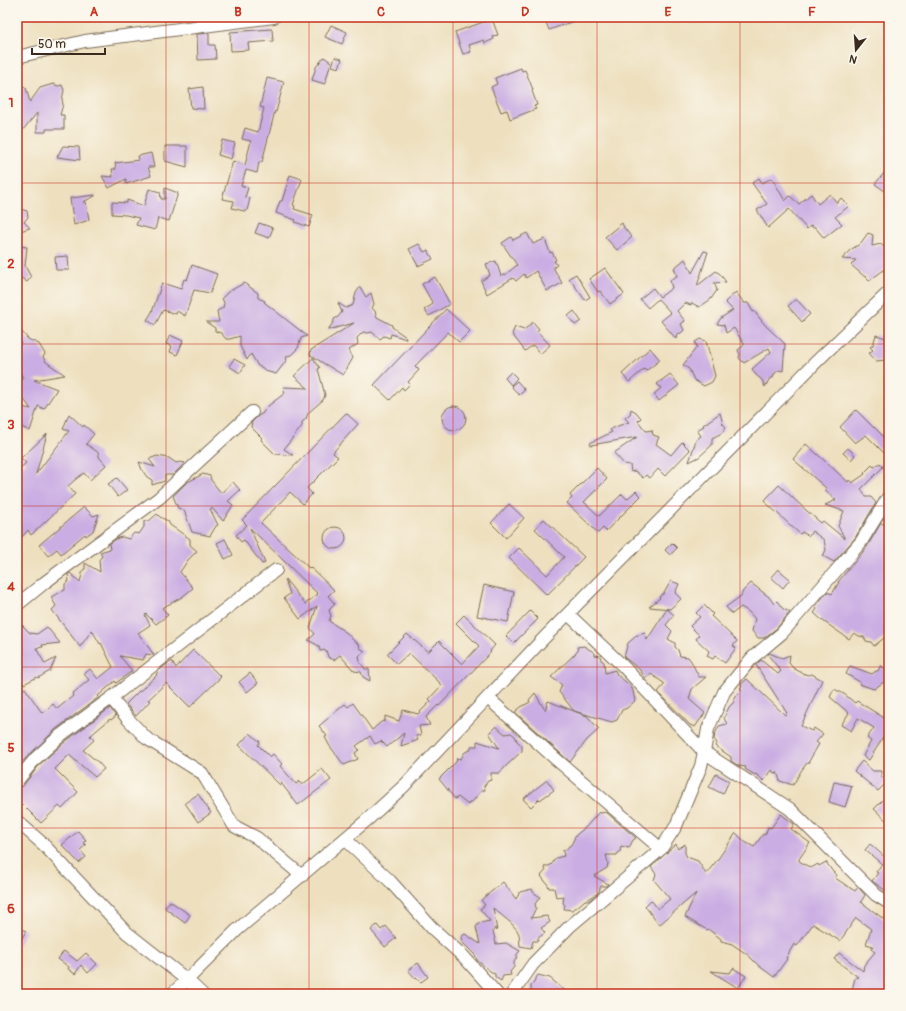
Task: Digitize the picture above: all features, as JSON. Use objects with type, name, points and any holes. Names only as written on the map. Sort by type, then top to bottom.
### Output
[{"type":"street","points":[[17,57],[85,42],[274,17]]},
{"type":"street","points":[[172,994],[237,930],[345,839],[405,785],[568,614],[818,360],[889,292]]},
{"type":"street","points":[[17,605],[44,582],[159,498],[252,412]]},
{"type":"street","points":[[512,994],[533,964],[570,927],[661,849],[676,826],[702,766],[708,729],[724,692],[752,658],[782,633],[861,542],[888,498]]},
{"type":"street","points":[[17,781],[35,759],[61,735],[276,570]]},
{"type":"street","points":[[568,614],[622,665],[704,752],[790,809],[876,895],[889,902]]},
{"type":"street","points":[[111,698],[146,738],[202,773],[234,826],[257,838],[302,876]]},
{"type":"street","points":[[488,698],[661,849]]},
{"type":"street","points":[[17,821],[43,844],[126,932],[187,980],[202,994]]},
{"type":"street","points":[[345,839],[390,882],[432,928],[464,957],[498,994]]},
{"type":"building","points":[[544,17],[582,17],[582,18],[549,30]]},
{"type":"building","points":[[492,19],[498,35],[493,36],[494,39],[485,43],[484,40],[469,45],[471,52],[463,54],[455,32]]},
{"type":"building","points":[[331,25],[347,32],[342,44],[325,37]]},
{"type":"building","points":[[272,29],[273,41],[248,43],[249,50],[231,51],[230,32]]},
{"type":"building","points":[[209,33],[209,45],[215,45],[216,59],[198,60],[197,34]]},
{"type":"building","points":[[324,57],[331,62],[325,84],[312,80],[316,67]]},
{"type":"building","points":[[335,57],[342,59],[339,68],[332,66]]},
{"type":"building","points":[[521,68],[522,71],[525,70],[537,105],[534,106],[536,109],[510,119],[507,110],[501,112],[491,87],[497,84],[495,78]]},
{"type":"building","points":[[267,78],[284,82],[262,162],[259,162],[257,173],[246,170],[241,186],[248,188],[245,197],[250,198],[247,211],[244,211],[232,208],[234,201],[222,199],[233,161],[245,165],[251,141],[242,139],[245,128],[258,132],[264,108],[260,107]]},
{"type":"building","points":[[53,84],[58,86],[62,85],[64,90],[62,100],[63,104],[60,115],[64,115],[64,129],[46,129],[46,132],[37,132],[37,113],[17,137],[17,85],[26,88],[30,102],[40,88]]},
{"type":"building","points":[[203,87],[204,109],[191,108],[189,89]]},
{"type":"building","points":[[222,140],[235,143],[231,159],[218,155]]},
{"type":"building","points":[[63,146],[79,147],[80,160],[57,157]]},
{"type":"building","points":[[165,146],[187,146],[187,167],[165,161]]},
{"type":"building","points":[[151,153],[154,167],[148,167],[151,176],[126,184],[126,179],[109,188],[102,176],[113,177],[112,169],[116,169],[115,163],[139,160],[138,156]]},
{"type":"building","points":[[889,167],[889,194],[875,184]]},
{"type":"building","points":[[290,175],[302,179],[293,205],[295,206],[294,209],[313,215],[309,227],[295,222],[296,220],[276,213],[280,201],[282,201]]},
{"type":"building","points":[[759,178],[762,183],[772,178],[785,201],[790,196],[799,204],[811,194],[818,204],[830,194],[837,203],[841,198],[849,206],[835,217],[842,224],[824,238],[815,227],[813,228],[811,225],[807,229],[789,209],[768,228],[757,210],[767,204],[752,183]]},
{"type":"building","points":[[165,188],[178,193],[169,221],[158,218],[155,230],[136,225],[139,218],[112,214],[112,202],[127,203],[127,200],[144,206],[149,189],[160,192],[161,199],[165,199]]},
{"type":"building","points":[[95,195],[83,202],[86,202],[89,220],[74,225],[70,198]]},
{"type":"building","points":[[17,208],[27,211],[28,217],[24,222],[30,228],[17,232]]},
{"type":"building","points":[[259,223],[273,228],[269,238],[255,233]]},
{"type":"building","points":[[622,223],[624,228],[632,237],[617,250],[605,237]]},
{"type":"building","points":[[527,233],[533,244],[545,239],[550,253],[552,252],[556,260],[554,261],[557,265],[554,269],[562,283],[547,291],[536,271],[526,278],[524,274],[516,281],[513,278],[487,294],[481,281],[490,275],[486,264],[496,261],[501,276],[504,274],[505,275],[517,265],[502,243],[511,237],[513,240]]},
{"type":"building","points":[[868,233],[873,235],[872,246],[881,244],[889,253],[889,261],[885,266],[885,269],[869,281],[866,276],[865,277],[851,265],[856,260],[842,259],[850,250],[860,244]]},
{"type":"building","points":[[419,244],[424,252],[428,250],[433,259],[418,266],[409,249]]},
{"type":"building","points":[[19,246],[27,247],[25,266],[31,277],[27,282],[17,275],[17,251],[18,253]]},
{"type":"building","points":[[704,251],[708,252],[697,286],[716,271],[726,282],[714,283],[717,290],[711,299],[699,307],[692,303],[691,305],[685,303],[677,311],[685,321],[681,324],[684,330],[677,334],[676,339],[661,321],[671,313],[658,299],[648,308],[640,299],[653,288],[660,297],[672,288],[670,280],[677,276],[674,268],[685,259],[692,273]]},
{"type":"building","points":[[68,256],[69,270],[56,270],[55,257]]},
{"type":"building","points":[[192,265],[217,274],[210,293],[194,290],[185,316],[177,311],[176,314],[163,310],[155,325],[147,320],[152,312],[162,283],[181,289],[184,279],[187,280]]},
{"type":"building","points":[[605,268],[624,294],[610,304],[600,291],[598,292],[589,279]]},
{"type":"building","points":[[576,274],[590,297],[585,300],[569,278]]},
{"type":"building","points":[[435,277],[450,304],[429,316],[424,310],[433,304],[422,284]]},
{"type":"building","points":[[244,283],[258,293],[258,298],[265,301],[264,302],[307,336],[301,338],[298,348],[291,355],[287,356],[286,361],[276,374],[265,371],[263,368],[258,366],[251,354],[247,360],[240,346],[240,336],[226,339],[221,333],[215,331],[215,328],[206,322],[219,322],[217,311],[223,308],[224,303],[222,298],[228,292]]},
{"type":"building","points":[[360,287],[366,297],[371,293],[374,304],[372,308],[377,317],[392,325],[392,327],[406,337],[406,339],[391,334],[390,338],[384,336],[380,339],[372,332],[363,332],[357,338],[358,344],[349,350],[353,358],[343,375],[310,355],[311,350],[354,323],[328,330],[334,319],[342,312],[338,303],[346,308],[353,305],[356,293]]},
{"type":"building","points":[[736,292],[744,303],[748,303],[753,312],[754,311],[765,325],[785,344],[783,371],[779,370],[774,374],[773,378],[770,378],[765,387],[762,380],[752,369],[771,352],[769,348],[744,363],[739,358],[740,354],[738,350],[744,344],[734,328],[726,333],[724,325],[717,324],[721,318],[733,310],[725,302]]},
{"type":"building","points":[[796,299],[810,314],[802,322],[788,306]]},
{"type":"building","points":[[446,309],[470,331],[459,342],[448,332],[415,366],[419,370],[408,382],[410,384],[404,390],[402,387],[390,400],[374,385]]},
{"type":"building","points":[[574,311],[581,321],[575,325],[568,316]]},
{"type":"building","points":[[533,322],[539,329],[537,331],[550,345],[540,354],[533,345],[525,351],[512,334],[515,327],[524,330]]},
{"type":"building","points":[[17,326],[28,339],[39,344],[45,354],[43,357],[46,362],[65,375],[34,380],[57,389],[44,409],[38,406],[30,431],[17,425],[17,406],[31,409],[17,390],[19,382],[23,378],[19,370],[20,363],[18,362],[19,359],[17,357],[17,351],[21,342],[17,335]]},
{"type":"building","points":[[170,335],[183,341],[177,355],[170,352],[172,346],[166,344]]},
{"type":"building","points":[[876,335],[889,339],[889,345],[885,347],[889,353],[886,360],[876,361],[869,353],[873,350],[870,347],[873,345]]},
{"type":"building","points":[[700,339],[706,341],[715,376],[712,382],[704,386],[694,380],[689,369],[683,365],[697,347],[695,342]]},
{"type":"building","points":[[650,348],[660,360],[646,371],[644,369],[629,382],[622,374]]},
{"type":"building","points":[[313,358],[320,368],[318,369],[325,395],[323,400],[308,413],[306,419],[302,422],[302,426],[284,449],[293,455],[275,454],[251,427],[252,422],[263,413],[268,406],[285,393],[283,387],[308,388],[294,376]]},
{"type":"building","points":[[234,359],[245,365],[240,373],[229,366]]},
{"type":"building","points":[[511,372],[517,378],[511,385],[505,378]]},
{"type":"building","points":[[670,374],[679,385],[659,401],[654,394],[661,388],[657,384]]},
{"type":"building","points":[[517,381],[525,390],[519,395],[511,386]]},
{"type":"building","points":[[454,406],[463,409],[466,418],[463,427],[454,430],[445,427],[442,418],[445,409]]},
{"type":"building","points":[[631,409],[641,418],[638,421],[646,431],[652,430],[653,435],[659,437],[656,444],[671,455],[682,442],[690,450],[665,476],[658,469],[650,478],[646,475],[643,478],[635,471],[631,472],[630,465],[624,464],[614,453],[637,437],[591,445],[590,443],[612,432],[610,430],[629,422],[625,418],[630,414]]},
{"type":"building","points":[[856,410],[882,435],[889,448],[889,458],[866,435],[855,443],[840,427]]},
{"type":"building","points":[[346,413],[358,424],[333,453],[338,457],[307,488],[312,494],[303,504],[290,492],[261,523],[334,590],[328,596],[335,604],[329,610],[331,616],[329,621],[347,633],[359,644],[360,648],[365,651],[359,656],[360,662],[365,669],[369,669],[370,681],[363,677],[361,672],[354,671],[340,655],[334,660],[328,657],[326,650],[320,651],[319,646],[308,640],[315,634],[310,628],[317,606],[300,619],[284,598],[290,594],[285,579],[305,604],[318,594],[250,528],[265,563],[262,564],[244,540],[241,542],[236,535],[247,525],[242,520]]},
{"type":"building","points":[[720,413],[723,424],[726,427],[722,433],[712,438],[712,445],[699,457],[689,462],[696,440],[701,436],[697,430]]},
{"type":"building","points":[[69,414],[83,427],[84,425],[94,434],[86,444],[99,453],[99,457],[106,465],[90,480],[84,473],[76,479],[68,486],[75,494],[31,535],[28,530],[22,537],[17,532],[17,471],[26,463],[21,458],[47,434],[36,474],[69,431],[63,429]]},
{"type":"building","points":[[806,444],[848,482],[849,480],[852,483],[865,474],[864,473],[872,465],[874,467],[880,463],[883,467],[861,489],[866,497],[871,497],[876,503],[855,538],[834,562],[823,556],[826,550],[824,540],[812,531],[809,536],[802,532],[800,534],[764,501],[779,485],[821,523],[823,521],[845,539],[838,526],[844,511],[825,505],[836,500],[825,491],[827,489],[793,459]]},
{"type":"building","points":[[848,448],[855,455],[851,460],[843,453]]},
{"type":"building","points":[[157,456],[169,458],[176,463],[185,463],[173,475],[165,475],[165,481],[152,485],[152,480],[147,477],[139,462],[155,467],[149,459]]},
{"type":"building","points":[[597,468],[607,479],[584,502],[599,516],[622,494],[627,499],[636,491],[641,496],[606,531],[603,528],[598,533],[567,503],[572,498],[570,495]]},
{"type":"building","points":[[203,474],[210,476],[211,480],[221,493],[233,482],[240,490],[228,501],[233,505],[223,521],[212,508],[210,509],[218,525],[210,536],[192,532],[184,510],[178,508],[173,496],[186,483]]},
{"type":"building","points":[[117,478],[127,490],[118,497],[108,484]]},
{"type":"building","points":[[509,504],[524,518],[506,538],[491,523]]},
{"type":"building","points":[[84,507],[93,516],[99,514],[93,531],[86,536],[85,534],[61,554],[57,549],[48,556],[39,545]]},
{"type":"building","points":[[157,514],[190,539],[190,545],[197,551],[188,560],[180,572],[193,588],[182,597],[162,608],[168,615],[156,624],[146,614],[145,615],[150,625],[138,633],[154,655],[146,654],[143,660],[120,656],[132,671],[116,683],[115,681],[98,696],[99,697],[56,729],[17,767],[17,694],[25,688],[42,713],[53,704],[57,709],[89,680],[84,674],[90,669],[98,679],[113,667],[101,643],[100,644],[92,630],[80,647],[52,610],[56,606],[51,597],[65,590],[65,584],[69,581],[68,574],[70,573],[80,582],[83,570],[85,569],[85,563],[100,572],[99,560],[102,556],[100,552],[110,549],[109,544],[118,538],[122,537],[129,539],[134,533],[139,534],[144,527],[144,521],[149,521]]},
{"type":"building","points":[[544,519],[584,557],[547,595],[509,558],[519,548],[547,575],[564,557],[535,529]]},
{"type":"building","points":[[881,523],[889,527],[889,634],[874,646],[871,642],[866,641],[864,637],[854,633],[849,639],[814,613],[817,609],[815,607],[827,592],[832,594],[838,582],[867,547]]},
{"type":"building","points":[[335,527],[343,530],[346,538],[343,546],[335,549],[327,546],[324,538],[327,530]]},
{"type":"building","points":[[225,539],[233,555],[225,559],[217,543]]},
{"type":"building","points":[[672,543],[677,548],[670,555],[665,550]]},
{"type":"building","points":[[778,569],[790,579],[783,588],[771,577]]},
{"type":"building","points":[[671,581],[679,584],[675,593],[681,599],[670,609],[649,607],[660,598],[659,597],[664,593]]},
{"type":"building","points":[[751,583],[769,597],[774,604],[777,601],[783,609],[790,612],[777,628],[764,638],[758,638],[752,631],[755,619],[749,612],[741,607],[732,614],[726,607],[741,596],[743,591]]},
{"type":"building","points":[[484,585],[514,592],[508,622],[477,616]]},
{"type":"building","points":[[704,605],[713,614],[711,616],[737,641],[733,646],[736,648],[725,663],[715,656],[713,659],[707,656],[709,651],[696,639],[699,635],[690,626],[700,617],[696,613]]},
{"type":"building","points":[[667,609],[674,615],[666,625],[672,631],[668,639],[675,643],[675,647],[680,656],[688,657],[699,677],[706,677],[692,689],[689,699],[705,713],[695,727],[690,725],[658,692],[665,684],[651,674],[645,678],[640,670],[624,657],[628,643],[635,636],[645,633],[647,640]]},
{"type":"building","points":[[530,611],[538,619],[514,643],[506,636]]},
{"type":"building","points":[[464,615],[495,645],[490,651],[491,652],[439,706],[438,705],[426,717],[430,725],[419,726],[421,735],[416,736],[418,740],[401,746],[404,733],[387,747],[381,741],[375,744],[370,736],[356,746],[359,750],[355,753],[358,759],[344,765],[329,745],[325,737],[327,736],[319,726],[345,704],[348,707],[353,703],[372,730],[381,722],[385,721],[385,716],[399,721],[403,710],[418,714],[431,701],[429,699],[442,685],[409,653],[397,664],[387,654],[407,634],[428,652],[439,641],[462,664],[479,646],[456,623]]},
{"type":"building","points":[[22,625],[30,633],[37,634],[47,627],[60,643],[42,645],[43,647],[36,648],[45,664],[56,658],[50,671],[24,684],[17,676],[17,662],[19,660],[17,656],[17,629]]},
{"type":"building","points":[[584,646],[595,653],[595,655],[600,656],[601,660],[604,662],[605,673],[615,670],[617,675],[631,686],[635,701],[627,708],[622,710],[617,720],[612,722],[574,711],[559,692],[562,685],[551,677],[578,651],[577,647]]},
{"type":"building","points":[[193,650],[221,677],[190,707],[166,683],[148,700],[150,701],[136,716],[126,704],[157,675],[156,674],[163,667],[172,661],[176,668]]},
{"type":"building","points":[[769,653],[782,658],[790,655],[789,663],[793,668],[808,675],[812,674],[822,680],[801,726],[812,731],[814,728],[823,734],[816,742],[819,744],[793,785],[780,781],[777,772],[774,773],[772,770],[764,781],[756,774],[755,775],[745,769],[746,767],[739,766],[731,761],[731,757],[715,746],[717,743],[714,739],[715,734],[719,726],[727,724],[724,718],[729,707],[734,702],[734,698],[742,690],[740,688],[742,686],[741,684],[747,679],[785,715],[787,713],[756,665],[761,660],[778,674],[781,671],[768,655]]},
{"type":"building","points":[[881,665],[889,673],[885,678],[885,681],[874,689],[859,684],[860,682],[846,674],[850,666],[872,674],[878,671]]},
{"type":"building","points":[[250,673],[258,683],[247,692],[239,682]]},
{"type":"building","points":[[834,689],[844,694],[855,703],[857,701],[889,721],[889,728],[869,760],[863,756],[871,741],[867,738],[874,728],[858,718],[851,731],[841,725],[849,713],[830,697]]},
{"type":"building","points":[[535,693],[545,710],[548,701],[587,716],[599,729],[587,740],[570,762],[515,712],[530,702],[529,700]]},
{"type":"building","points":[[110,708],[116,716],[111,720],[110,719],[90,736],[94,740],[83,750],[104,769],[95,777],[69,755],[55,769],[78,792],[62,809],[59,806],[41,823],[17,799],[17,788],[23,786],[40,764],[66,741]]},
{"type":"building","points":[[496,726],[505,734],[511,733],[515,736],[517,741],[522,746],[522,751],[500,773],[491,773],[491,780],[484,786],[485,790],[481,791],[472,802],[469,802],[468,805],[458,797],[455,799],[439,779],[456,762],[457,758],[461,759],[464,753],[471,749],[471,746],[477,746],[477,741],[499,748],[489,733]]},
{"type":"building","points":[[250,733],[260,742],[258,745],[270,757],[273,754],[282,764],[280,766],[296,784],[300,781],[302,785],[322,769],[331,780],[298,805],[281,783],[280,785],[239,745]]},
{"type":"building","points":[[862,761],[873,771],[881,771],[881,778],[889,774],[889,780],[878,791],[854,771]]},
{"type":"building","points":[[716,774],[729,781],[723,794],[709,787]]},
{"type":"building","points":[[547,780],[554,790],[540,800],[539,799],[531,807],[523,799]]},
{"type":"building","points":[[834,782],[852,786],[845,807],[829,802]]},
{"type":"building","points":[[198,794],[211,813],[198,822],[185,803]]},
{"type":"building","points":[[889,794],[889,823],[874,809]]},
{"type":"building","points":[[599,812],[606,812],[636,838],[633,840],[629,848],[621,846],[620,852],[617,855],[606,855],[608,863],[607,868],[594,876],[608,884],[606,886],[601,886],[598,893],[585,900],[572,910],[564,909],[564,896],[556,897],[554,888],[549,888],[541,876],[546,870],[544,867],[551,865],[556,858],[564,856],[563,850],[566,850],[571,845],[576,835],[586,827]]},
{"type":"building","points":[[781,814],[794,824],[791,829],[810,843],[799,861],[811,868],[826,862],[837,875],[835,878],[855,891],[858,887],[865,895],[861,902],[889,923],[889,994],[860,994],[852,990],[855,978],[858,977],[834,959],[839,953],[863,971],[864,965],[875,952],[871,949],[873,946],[866,944],[871,929],[856,918],[840,941],[813,924],[797,946],[794,944],[786,958],[787,959],[774,977],[759,966],[748,955],[732,944],[721,941],[721,939],[708,929],[707,930],[685,917],[696,893],[659,925],[645,906],[651,900],[658,909],[670,899],[654,880],[656,874],[651,867],[676,844],[678,849],[685,844],[685,853],[687,857],[698,861],[706,874],[736,833],[745,842],[754,847],[763,834],[765,835],[768,827],[771,828]]},
{"type":"building","points":[[78,831],[86,840],[83,843],[86,845],[80,850],[86,857],[79,863],[62,845]]},
{"type":"building","points":[[870,844],[886,858],[889,854],[889,893],[872,881],[882,864],[865,850]]},
{"type":"building","points":[[503,882],[516,899],[520,892],[532,889],[533,892],[540,897],[535,904],[536,908],[531,918],[547,916],[550,922],[541,928],[545,933],[538,938],[538,941],[533,941],[531,948],[520,946],[519,934],[517,930],[493,908],[497,931],[495,928],[493,931],[496,944],[506,943],[520,951],[514,962],[514,967],[510,972],[511,975],[503,976],[501,981],[495,977],[495,974],[477,960],[475,955],[462,942],[461,937],[465,934],[480,944],[476,927],[479,923],[490,921],[480,909],[485,905],[481,900]]},
{"type":"building","points":[[170,901],[190,915],[185,923],[165,908]]},
{"type":"building","points":[[377,925],[381,930],[386,926],[396,938],[385,947],[371,930]]},
{"type":"building","points":[[17,926],[26,931],[17,947]]},
{"type":"building","points":[[64,951],[77,961],[86,953],[97,964],[88,973],[81,965],[75,974],[68,969],[69,967],[58,959]]},
{"type":"building","points":[[418,963],[428,977],[421,982],[408,970]]},
{"type":"building","points":[[733,968],[746,976],[738,988],[711,971],[730,973]]},
{"type":"building","points":[[538,975],[550,978],[569,994],[531,994],[531,986]]}]
